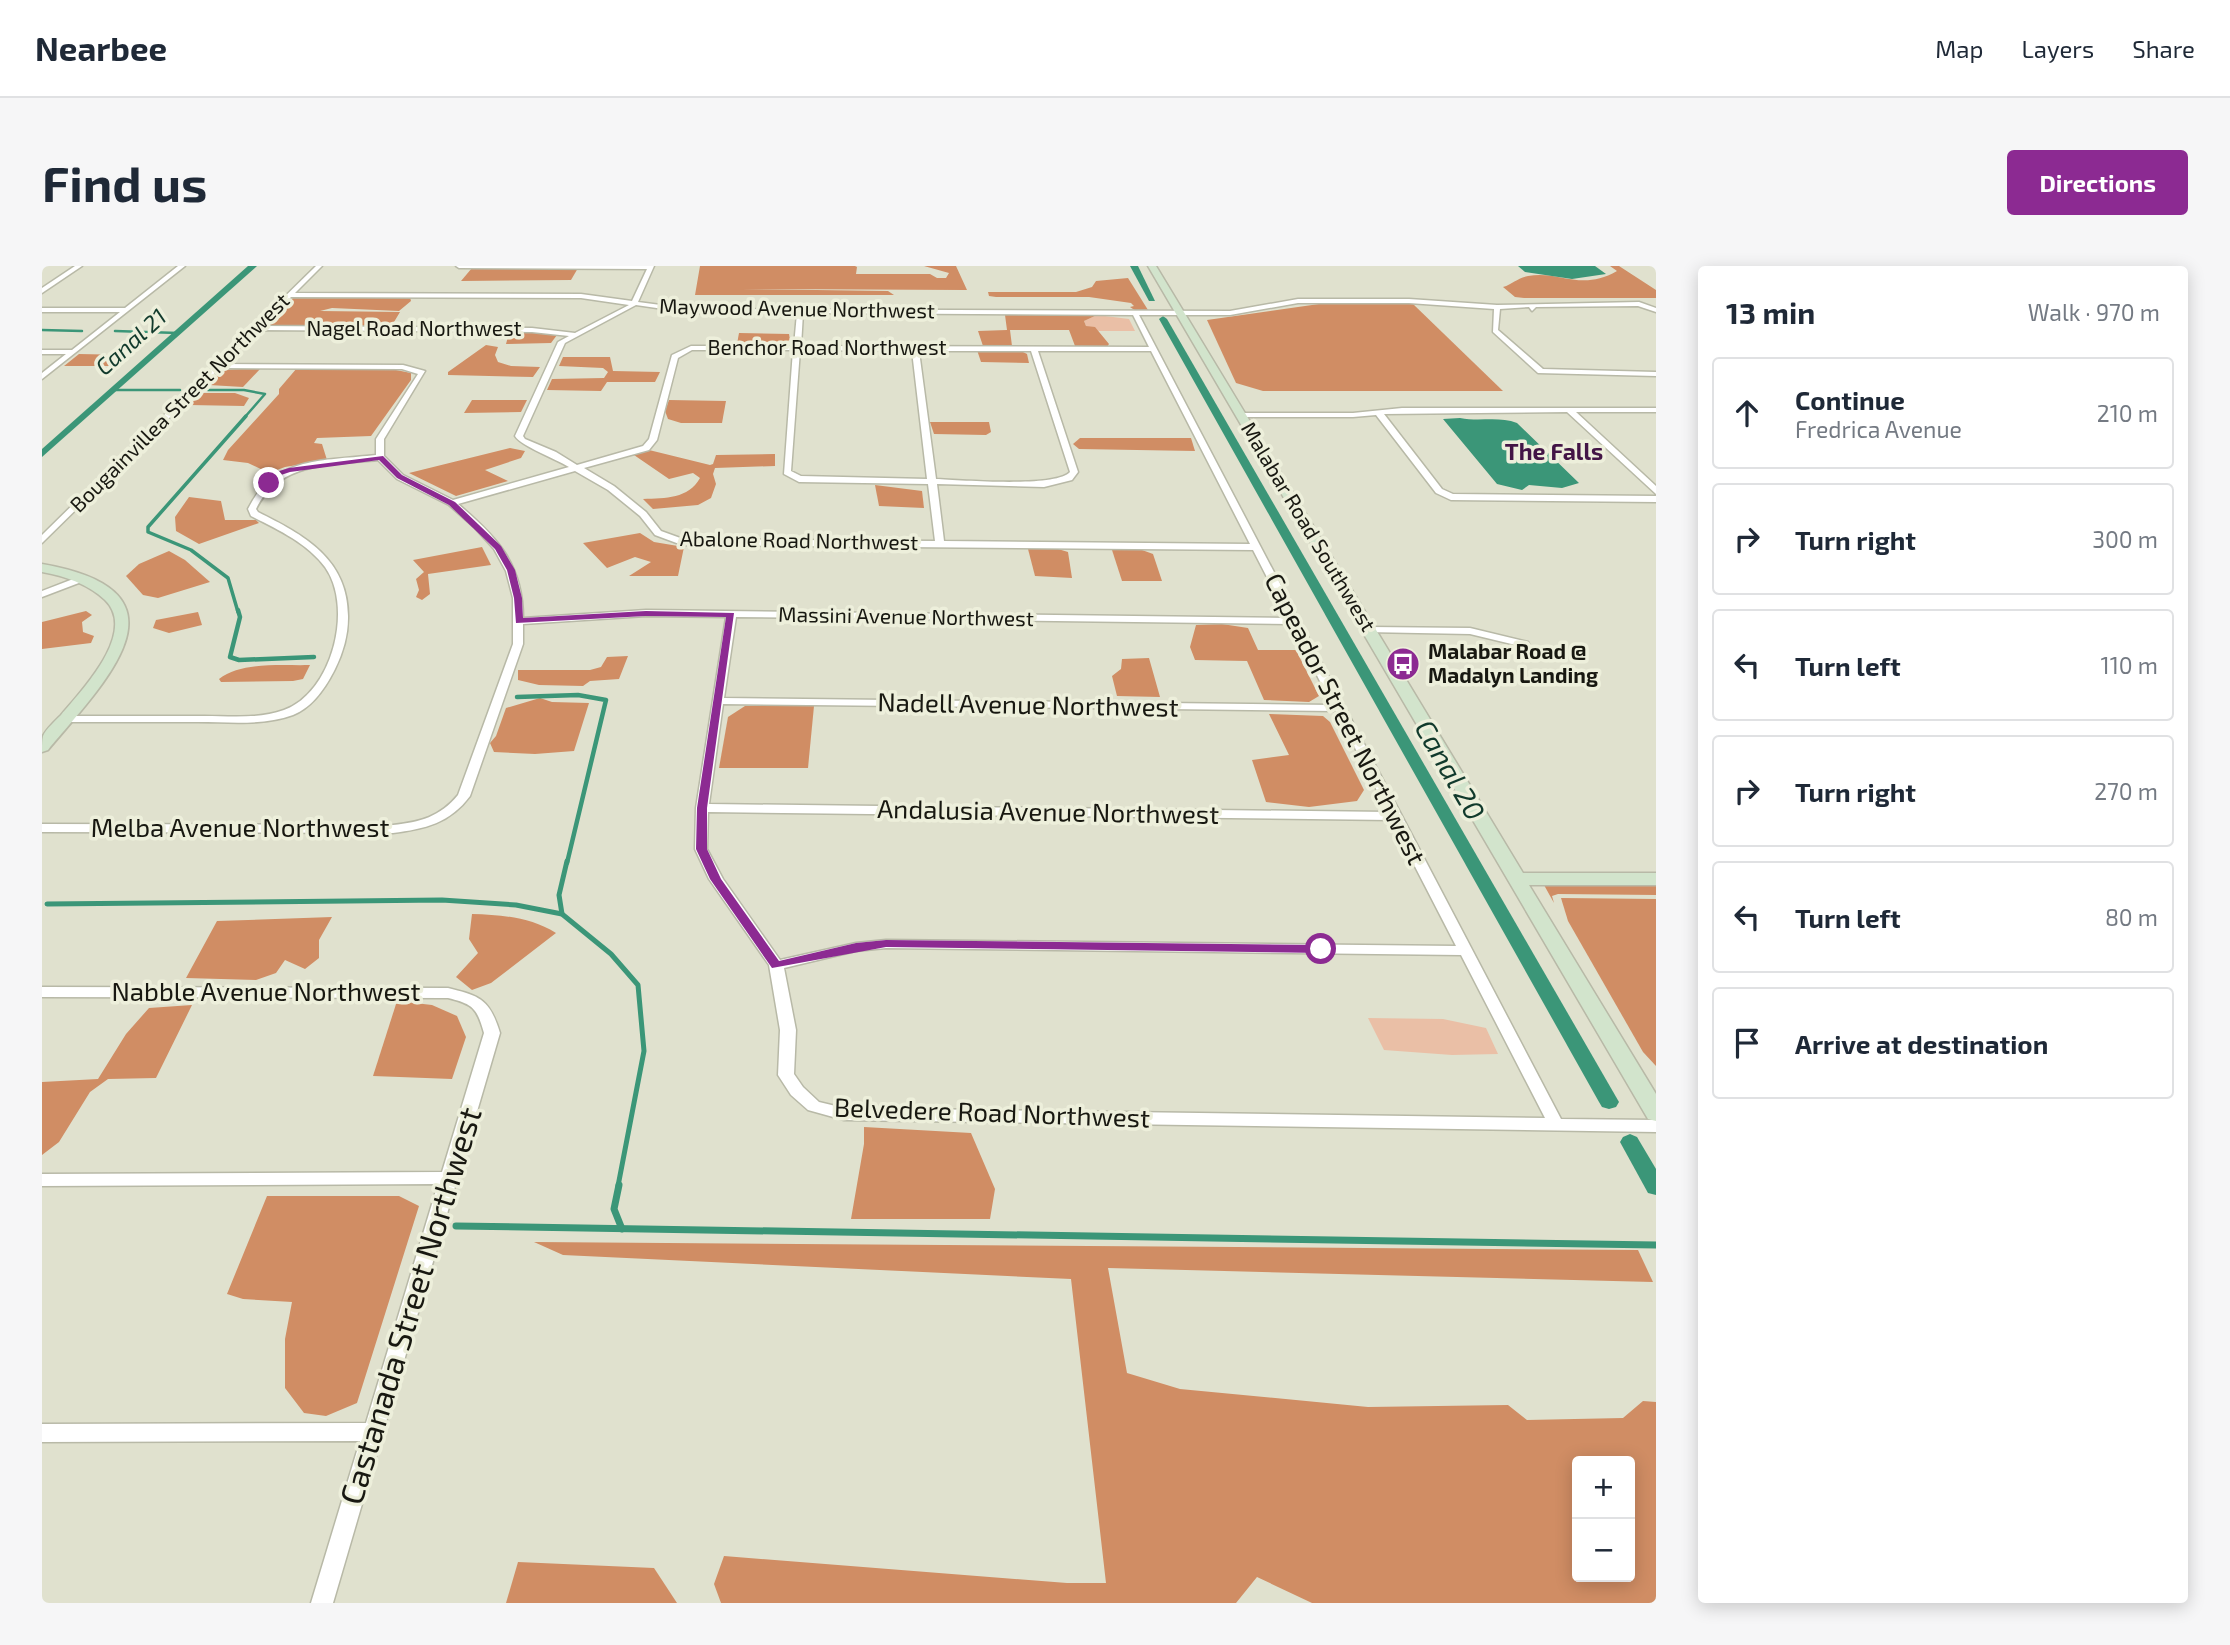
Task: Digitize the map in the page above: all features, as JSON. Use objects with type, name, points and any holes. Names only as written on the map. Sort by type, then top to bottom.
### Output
[{"type":"main road","name":"Malabar Road Southwest","points":[[1152,266],[1656,1113]]},
{"type":"main road","points":[[42,568],[81,579],[113,599],[123,616],[122,632],[107,667],[42,747]]},
{"type":"main road","points":[[1519,880],[1656,880]]},
{"type":"street","points":[[42,291],[79,266]]},
{"type":"street","points":[[42,377],[182,266]]},
{"type":"street","name":"Bougainvillea Street Northwest","points":[[42,540],[319,266]]},
{"type":"street","points":[[459,266],[651,266],[634,304]]},
{"type":"street","name":"Maywood Avenue Northwest","points":[[289,295],[571,296],[691,311],[1242,313],[1298,301],[1439,303],[1526,311],[1531,310],[1533,305],[1639,304],[1656,310]]},
{"type":"street","name":"Abalone Road Northwest","points":[[634,304],[572,334],[562,342],[519,436],[522,441],[578,467],[611,488],[643,514],[657,533],[682,542],[1256,547]]},
{"type":"street","points":[[1497,309],[1496,331],[1541,372],[1656,374]]},
{"type":"street","points":[[42,310],[125,310]]},
{"type":"street","points":[[800,312],[787,472],[799,480],[1044,484],[1069,478],[1073,472],[1034,348]]},
{"type":"street","name":"Capeador Street Northwest","points":[[1135,313],[1556,1125]]},
{"type":"street","name":"Nagel Road Northwest","points":[[256,328],[532,330],[572,334]]},
{"type":"street","name":"Benchor Road Northwest","points":[[452,503],[646,448],[653,440],[675,357],[680,352],[704,347],[1154,349]]},
{"type":"street","points":[[915,348],[940,544]]},
{"type":"street","points":[[42,352],[72,352]]},
{"type":"street","points":[[218,366],[415,369],[422,373],[380,439],[380,457],[400,477],[452,503],[498,548],[511,570],[518,598],[519,621]]},
{"type":"street","points":[[1569,410],[1656,491]]},
{"type":"street","points":[[1240,412],[1353,415],[1378,412],[1656,410]]},
{"type":"street","points":[[1378,412],[1439,491],[1451,497],[1656,499]]},
{"type":"street","points":[[65,719],[245,719],[288,712],[314,695],[337,654],[344,625],[343,600],[335,574],[320,555],[301,539],[254,514],[251,509],[279,474],[303,467],[380,457]]},
{"type":"street","points":[[42,594],[81,579]]},
{"type":"street","name":"Massini Avenue Northwest","points":[[519,621],[638,614],[1294,621]]},
{"type":"street","name":"Belvedere Road Northwest","points":[[731,615],[702,808],[701,849],[716,879],[776,965],[788,1030],[786,1075],[797,1091],[814,1106],[844,1114],[1656,1126]]},
{"type":"street","name":"Melba Avenue Northwest","points":[[42,828],[393,829],[438,820],[452,811],[464,796],[517,644],[519,621]]},
{"type":"street","points":[[1370,630],[1470,631],[1524,644]]},
{"type":"street","name":"Nadell Avenue Northwest","points":[[717,701],[1338,708]]},
{"type":"street","name":"Andalusia Avenue Northwest","points":[[702,808],[1394,816]]},
{"type":"street","points":[[776,965],[856,947],[886,944],[1466,951]]},
{"type":"street","name":"Nabble Avenue Northwest","points":[[42,992],[448,993],[471,998],[485,1009]]},
{"type":"street","name":"Castanada Street Northwest","points":[[322,1603],[492,1033],[485,1009]]},
{"type":"street","points":[[42,1180],[450,1178]]},
{"type":"street","points":[[42,1433],[372,1432]]},
{"type":"shaded area","points":[[700,266],[855,266],[856,274],[930,274],[937,278],[946,278],[949,273],[924,266],[956,266],[967,290],[741,289],[888,291],[894,295],[695,295]]},
{"type":"shaded area","points":[[1518,266],[1595,266],[1606,274],[1572,279],[1525,272]]},
{"type":"shaded area","points":[[1610,266],[1619,266],[1656,290],[1656,298],[1524,298],[1515,297],[1503,287],[1524,277],[1539,275],[1592,280],[1617,271]]},
{"type":"shaded area","points":[[472,268],[578,268],[571,280],[461,281]]},
{"type":"shaded area","points":[[1128,278],[1148,310],[1136,311],[1130,307],[1134,306],[1131,303],[1089,297],[996,297],[989,296],[988,292],[1076,292],[1092,287],[1096,281]]},
{"type":"shaded area","points":[[410,297],[411,301],[399,311],[332,308],[320,311],[400,312],[391,327],[266,326],[293,298]]},
{"type":"shaded area","points":[[1319,304],[1413,304],[1503,391],[1263,391],[1236,383],[1207,320]]},
{"type":"shaded area","points":[[1005,315],[1097,315],[1084,321],[1086,326],[1095,327],[1109,344],[1107,347],[1075,346],[1069,330],[1010,330],[1012,346],[983,346],[978,331],[1007,330]]},
{"type":"shaded area","points":[[1097,315],[1129,319],[1135,331],[1099,331],[1086,326],[1084,321]]},
{"type":"shaded area","points":[[509,333],[557,335],[551,343],[506,344]]},
{"type":"shaded area","points":[[739,333],[789,334],[790,340],[778,344],[737,344]]},
{"type":"shaded area","points":[[486,345],[498,347],[495,355],[498,362],[511,366],[540,367],[533,377],[448,375],[448,372]]},
{"type":"shaded area","points":[[977,350],[1023,352],[1027,354],[1029,363],[981,362]]},
{"type":"shaded area","points":[[79,354],[129,355],[116,366],[64,366]]},
{"type":"shaded area","points":[[563,357],[610,357],[613,371],[660,372],[655,382],[607,382],[601,391],[547,390],[552,379],[604,378],[608,372],[603,368],[559,366]]},
{"type":"shaded area","points":[[261,368],[243,387],[209,385],[223,370]]},
{"type":"shaded area","points":[[297,368],[396,370],[411,373],[411,380],[371,436],[317,438],[314,443],[322,444],[327,460],[285,467],[269,473],[248,463],[223,460],[228,450],[279,394],[279,389]]},
{"type":"shaded area","points":[[202,393],[235,393],[249,398],[244,406],[189,405]]},
{"type":"shaded area","points":[[472,400],[527,400],[521,412],[464,413]]},
{"type":"shaded area","points":[[669,400],[726,401],[722,423],[681,423],[668,419],[665,411]]},
{"type":"shaded area","points":[[1443,419],[1517,423],[1579,483],[1562,488],[1529,485],[1522,490],[1497,484]]},
{"type":"shaded area","points":[[930,422],[989,422],[991,432],[986,435],[934,434]]},
{"type":"shaded area","points":[[1080,438],[1191,438],[1195,451],[1079,449],[1073,444]]},
{"type":"shaded area","points":[[510,448],[525,451],[521,458],[485,470],[508,481],[456,496],[409,473]]},
{"type":"shaded area","points":[[649,450],[710,465],[716,455],[775,454],[775,466],[715,468],[713,474],[716,484],[711,498],[698,505],[653,509],[643,499],[683,494],[700,478],[693,473],[669,479],[634,455]]},
{"type":"shaded area","points":[[875,485],[922,491],[924,508],[879,506]]},
{"type":"shaded area","points":[[189,497],[221,501],[225,520],[256,520],[259,523],[199,544],[176,531],[175,517]]},
{"type":"shaded area","points":[[640,533],[654,542],[684,547],[678,576],[629,576],[651,562],[635,557],[607,568],[583,543]]},
{"type":"shaded area","points":[[482,547],[491,565],[428,574],[430,594],[422,600],[416,597],[419,590],[416,579],[424,572],[413,560]]},
{"type":"shaded area","points":[[1028,549],[1058,549],[1068,552],[1072,578],[1035,576]]},
{"type":"shaded area","points":[[1112,550],[1142,550],[1153,554],[1162,581],[1122,581]]},
{"type":"shaded area","points":[[169,551],[185,560],[210,582],[158,598],[143,595],[126,576],[139,564]]},
{"type":"shaded area","points":[[86,611],[92,615],[82,622],[83,632],[94,636],[91,643],[42,649],[42,622]]},
{"type":"shaded area","points":[[198,612],[202,625],[169,633],[153,628],[156,620]]},
{"type":"shaded area","points":[[1222,624],[1248,628],[1258,650],[1296,650],[1319,696],[1309,702],[1264,700],[1247,661],[1195,660],[1190,647],[1196,625]]},
{"type":"shaded area","points":[[628,656],[619,679],[590,681],[583,686],[539,685],[518,680],[518,670],[590,670],[601,667],[607,657]]},
{"type":"shaded area","points":[[1149,658],[1160,697],[1117,696],[1112,676],[1121,669],[1122,659]]},
{"type":"shaded area","points":[[310,665],[303,679],[293,681],[221,682],[219,679],[228,673],[251,667]]},
{"type":"shaded area","points":[[540,698],[552,702],[589,703],[574,751],[535,754],[494,752],[490,743],[496,736],[506,708]]},
{"type":"shaded area","points":[[745,706],[814,706],[808,768],[719,768],[728,717]]},
{"type":"shaded area","points":[[1269,714],[1323,716],[1330,722],[1364,790],[1357,801],[1309,807],[1266,802],[1252,760],[1289,755]]},
{"type":"shaded area","points":[[1544,885],[1656,885],[1656,895],[1558,894],[1552,896],[1554,903]]},
{"type":"shaded area","points":[[1561,898],[1656,899],[1656,1066],[1643,1052],[1568,921]]},
{"type":"shaded area","points":[[472,914],[516,918],[536,923],[556,933],[491,983],[472,990],[456,977],[478,953],[469,939]]},
{"type":"shaded area","points":[[332,917],[319,940],[319,958],[305,969],[285,960],[276,973],[256,980],[186,978],[217,921]]},
{"type":"shaded area","points":[[397,1001],[432,1005],[457,1016],[466,1037],[452,1079],[373,1076]]},
{"type":"shaded area","points":[[192,1005],[156,1078],[108,1079],[90,1092],[59,1142],[42,1155],[42,1082],[98,1079],[126,1034],[149,1008]]},
{"type":"shaded area","points":[[1368,1018],[1443,1019],[1486,1028],[1498,1054],[1452,1055],[1384,1050]]},
{"type":"shaded area","points":[[864,1127],[971,1133],[995,1189],[990,1219],[851,1219],[864,1144]]},
{"type":"shaded area","points":[[267,1196],[399,1196],[419,1206],[357,1403],[326,1416],[304,1413],[285,1388],[285,1339],[292,1302],[243,1299],[227,1294]]},
{"type":"shaded area","points":[[534,1242],[1638,1250],[1653,1282],[1108,1268],[1127,1373],[1180,1389],[1368,1407],[1508,1405],[1527,1420],[1623,1418],[1643,1401],[1656,1402],[1656,1603],[1312,1603],[1257,1577],[1236,1603],[721,1603],[714,1584],[724,1556],[1067,1583],[1106,1583],[1071,1279],[563,1255]]},
{"type":"shaded area","points":[[518,1562],[654,1568],[677,1603],[506,1603]]},
{"type":"waterway","name":"Canal 21","points":[[42,454],[253,266]]},
{"type":"waterway","name":"Canal 20","points":[[1134,266],[1152,299]]},
{"type":"waterway","name":"Canal 20","points":[[1163,319],[1609,1102]]},
{"type":"waterway","points":[[42,330],[82,331]]},
{"type":"waterway","points":[[115,331],[178,333]]},
{"type":"waterway","points":[[114,390],[180,390]]},
{"type":"waterway","points":[[208,390],[244,390],[265,394],[244,418]]},
{"type":"waterway","points":[[238,612],[228,578],[191,550],[148,532],[148,527],[246,416]]},
{"type":"waterway","points":[[238,610],[240,617],[230,657],[239,660],[314,657]]},
{"type":"waterway","points":[[517,697],[578,695],[606,700],[567,863]]},
{"type":"waterway","points":[[562,914],[559,895],[567,861]]},
{"type":"waterway","points":[[47,904],[442,900],[516,905],[562,914]]},
{"type":"waterway","points":[[562,914],[611,954],[638,985],[644,1051],[618,1186]]},
{"type":"waterway","name":"Canal 20","points":[[1630,1142],[1656,1187]]},
{"type":"waterway","points":[[619,1185],[614,1209],[622,1229]]},
{"type":"waterway","points":[[456,1226],[622,1229]]},
{"type":"waterway","points":[[622,1229],[1656,1245]]},
{"type":"place","name":"Malabar Road @ Madalyn Landing","points":[[1403,664]]},
{"type":"district","name":"The Falls","points":[[1554,452]]},
{"type":"route","points":[[269,483],[289,470],[380,457],[400,477],[452,503],[498,548],[511,570],[518,598],[519,621],[646,614],[731,615],[702,808],[701,849],[716,879],[776,965],[856,947],[886,944],[1321,949]]}]
